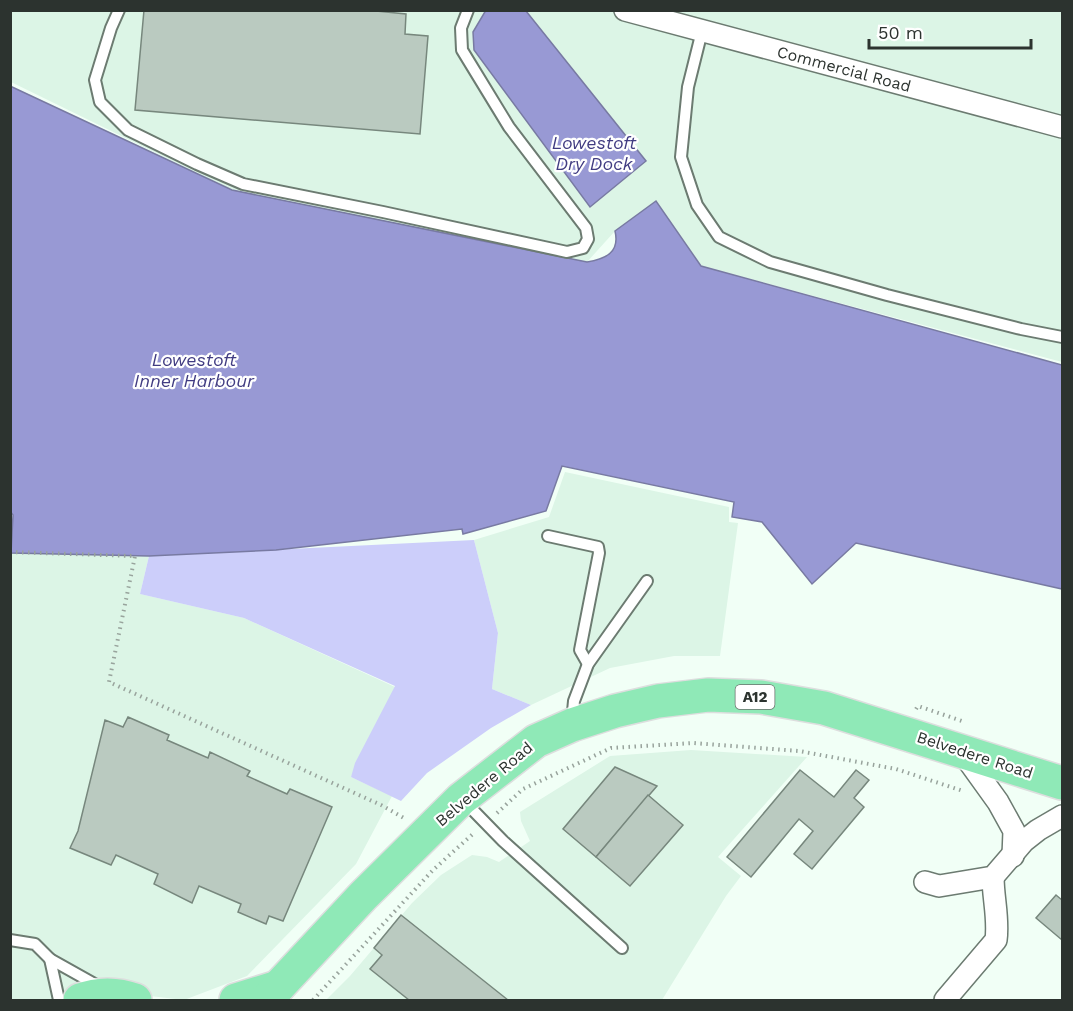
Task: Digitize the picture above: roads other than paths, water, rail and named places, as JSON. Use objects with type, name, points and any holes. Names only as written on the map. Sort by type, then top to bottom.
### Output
[{"type":"highway","name":"Belvedere Road","points":[[236,1000],[272,994],[363,896],[461,799],[536,741],[572,725],[615,711],[658,701],[708,695],[761,697],[824,708],[1062,783]]},
{"type":"highway","points":[[80,1000],[93,996],[126,998]]},
{"type":"street","name":"Commercial Road","points":[[625,10],[1062,127]]},
{"type":"street","points":[[961,751],[998,802],[1014,831],[1013,856]]},
{"type":"street","points":[[926,882],[939,886],[993,877],[1024,841],[1062,816]]},
{"type":"street","points":[[945,1000],[996,940],[993,877]]},
{"type":"lane","points":[[119,10],[95,80],[100,102],[128,130],[243,184],[567,252],[583,248],[588,239],[586,228],[509,127],[462,50],[461,28],[468,10]]},
{"type":"lane","points":[[702,31],[688,87],[681,157],[698,205],[719,237],[770,261],[887,295],[1062,337]]},
{"type":"lane","points":[[548,536],[598,547],[599,553],[580,650],[588,663]]},
{"type":"lane","points":[[572,725],[574,701],[588,663],[647,581]]},
{"type":"lane","points":[[461,799],[622,948]]},
{"type":"lane","points":[[10,940],[35,944],[50,960],[126,998]]},
{"type":"lane","points":[[50,960],[59,1000]]},
{"type":"water","name":"Lowestoft Dry Dock","points":[[486,10],[526,11],[646,161],[590,207],[474,50],[473,32]]},
{"type":"water","name":"Lowestoft Inner Harbour","points":[[10,86],[232,190],[587,262],[600,259],[610,253],[615,244],[615,231],[656,201],[701,266],[1062,365],[1062,589],[856,543],[812,584],[762,522],[732,517],[734,502],[562,466],[546,511],[463,534],[462,529],[276,550],[149,556],[11,553],[13,515],[10,511]]}]
